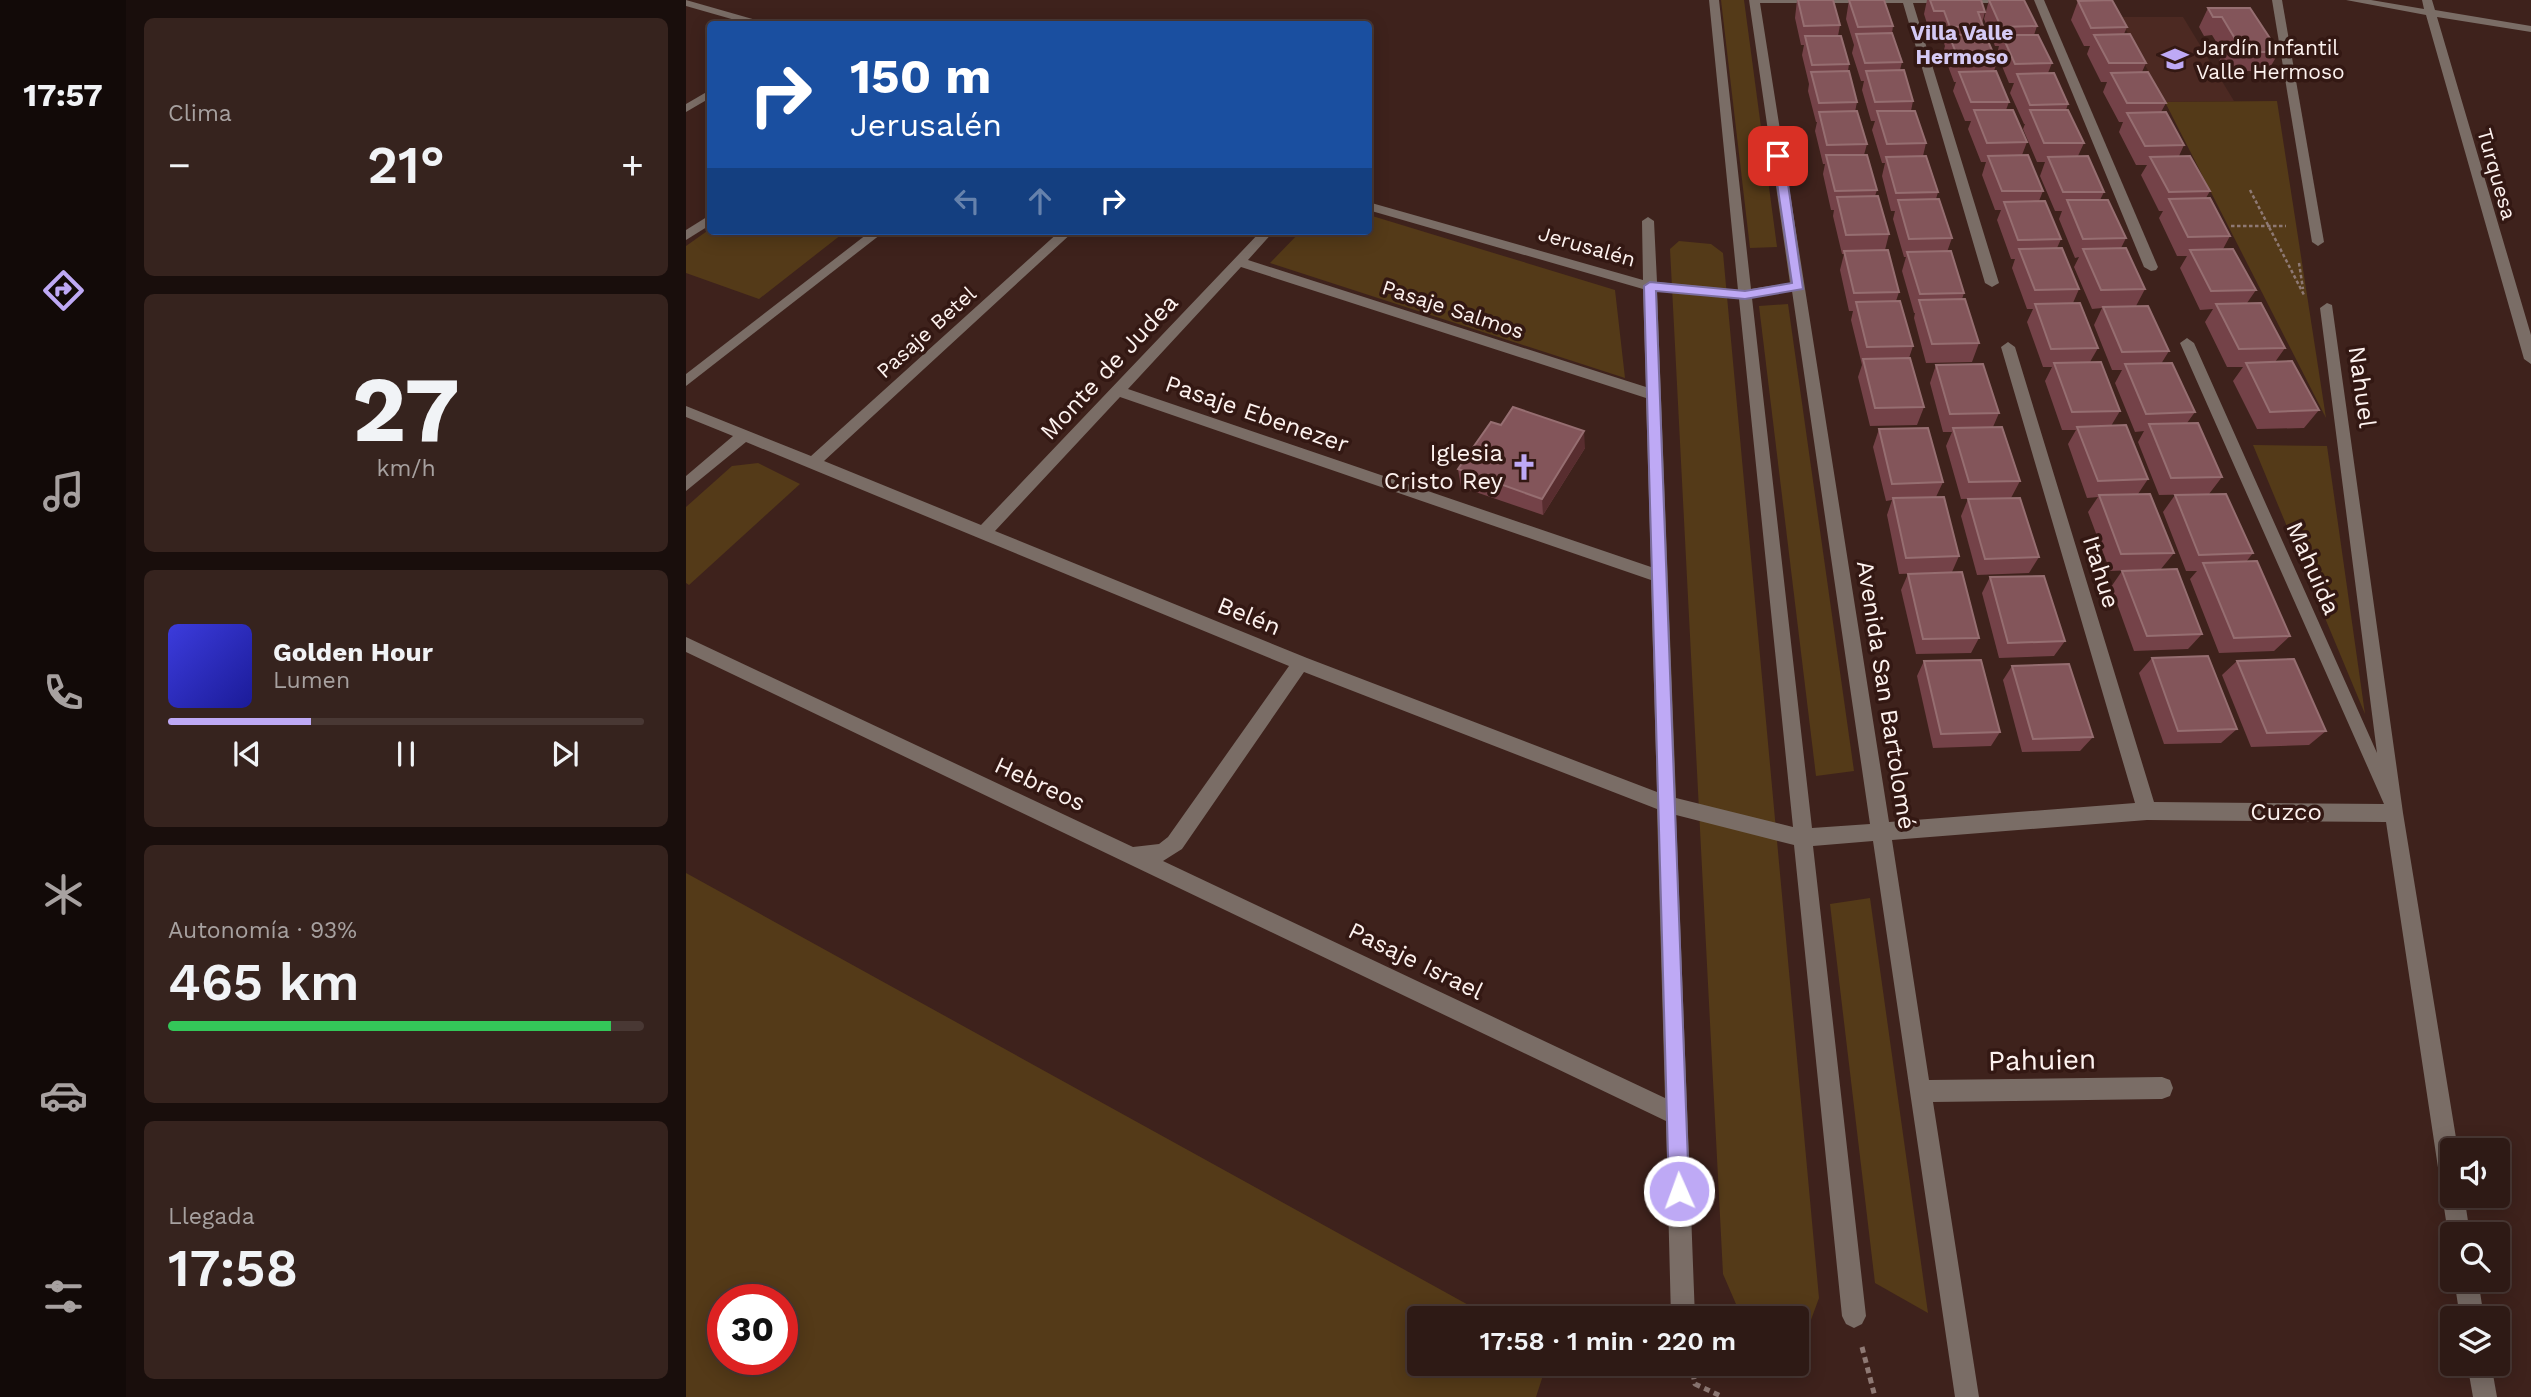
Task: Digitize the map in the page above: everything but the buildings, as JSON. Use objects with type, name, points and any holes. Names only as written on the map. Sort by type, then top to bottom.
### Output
[{"type":"street","points":[[1714,0],[1854,1316]]},
{"type":"street","points":[[1754,0],[1999,0]]},
{"type":"street","name":"Avenida San Bartolomé","points":[[1754,0],[1967,1397]]},
{"type":"street","points":[[1907,0],[1992,283]]},
{"type":"street","points":[[2039,0],[2151,267]]},
{"type":"street","points":[[2277,0],[2318,242]]},
{"type":"street","points":[[2351,0],[2429,6],[2531,29]]},
{"type":"street","points":[[687,4],[749,21]]},
{"type":"street","name":"Turquesa","points":[[2429,6],[2531,359]]},
{"type":"street","points":[[686,109],[707,95]]},
{"type":"street","name":"Jerusalén","points":[[1372,207],[1650,286],[1745,295],[1798,286]]},
{"type":"street","points":[[1648,220],[1683,1306]]},
{"type":"street","points":[[686,236],[707,221]]},
{"type":"street","points":[[686,381],[874,235]]},
{"type":"street","name":"Pasaje Betel","points":[[813,463],[1064,235]]},
{"type":"street","name":"Monte de Judea","points":[[983,533],[1264,235]]},
{"type":"street","name":"Pasaje Salmos","points":[[1239,262],[1654,395]]},
{"type":"street","name":"Nahuel","points":[[2327,308],[2394,813]]},
{"type":"street","name":"Mahuida","points":[[2187,343],[2394,813]]},
{"type":"street","name":"Itahue","points":[[2008,347],[2147,811]]},
{"type":"street","name":"Pasaje Ebenezer","points":[[1118,391],[1659,576]]},
{"type":"street","name":"Belén","points":[[686,411],[1301,663],[1666,804],[1802,838]]},
{"type":"street","points":[[686,485],[744,435]]},
{"type":"street","name":"Hebreos","points":[[686,644],[1134,856]]},
{"type":"street","points":[[1134,856],[1163,852],[1175,843],[1301,663]]},
{"type":"street","name":"Cuzco","points":[[1802,838],[2147,811],[2394,813]]},
{"type":"street","points":[[2394,813],[2445,1138]]},
{"type":"street","name":"Pasaje Israel","points":[[1134,856],[1676,1115]]},
{"type":"street","name":"Pahuien","points":[[1922,1091],[2162,1088]]},
{"type":"street","points":[[2481,1376],[2485,1397]]},
{"type":"path","points":[[2250,190],[2304,295],[2327,308]]},
{"type":"path","points":[[2231,226],[2315,226]]},
{"type":"path","points":[[2304,295],[2296,245],[2318,242]]},
{"type":"path","points":[[1854,1316],[1874,1397]]},
{"type":"path","points":[[1693,1376],[1695,1384],[1723,1397]]},
{"type":"shaded area","points":[[1721,0],[1744,0],[1777,247],[1750,248]]},
{"type":"shaded area","name":"Jardín Infantil Valle Hermoso","points":[[2119,17],[2183,17],[2234,101],[2165,102]]},
{"type":"shaded area","points":[[2277,101],[2326,418],[2165,102]]},
{"type":"shaded area","points":[[1372,216],[1615,290],[1625,378],[1270,263],[1297,235],[1372,235]]},
{"type":"shaded area","points":[[707,231],[707,235],[841,235],[759,299],[686,273],[686,246]]},
{"type":"shaded area","points":[[1679,241],[1711,244],[1723,253],[1819,1298],[1809,1325],[1809,1306],[1737,1306],[1723,1274],[1670,249]]},
{"type":"shaded area","points":[[1788,304],[1854,771],[1816,776],[1759,306]]},
{"type":"shaded area","points":[[2253,445],[2327,446],[2365,714]]},
{"type":"shaded area","points":[[758,463],[800,484],[689,585],[686,583],[686,507],[732,466]]},
{"type":"shaded area","points":[[686,873],[1470,1306],[1407,1306],[1407,1376],[1543,1376],[1536,1397],[686,1397]]},
{"type":"shaded area","points":[[1870,898],[1928,1313],[1875,1283],[1830,904]]},
{"type":"place","name":"Jardín Infantil Valle Hermoso","points":[[2175,59]]},
{"type":"place","name":"Iglesia Cristo Rey","points":[[1524,467]]},
{"type":"district","name":"Villa Valle Hermoso","points":[[1962,44]]},
{"type":"route","points":[[1679,1191],[1650,286],[1745,295],[1798,286],[1778,156]]}]
